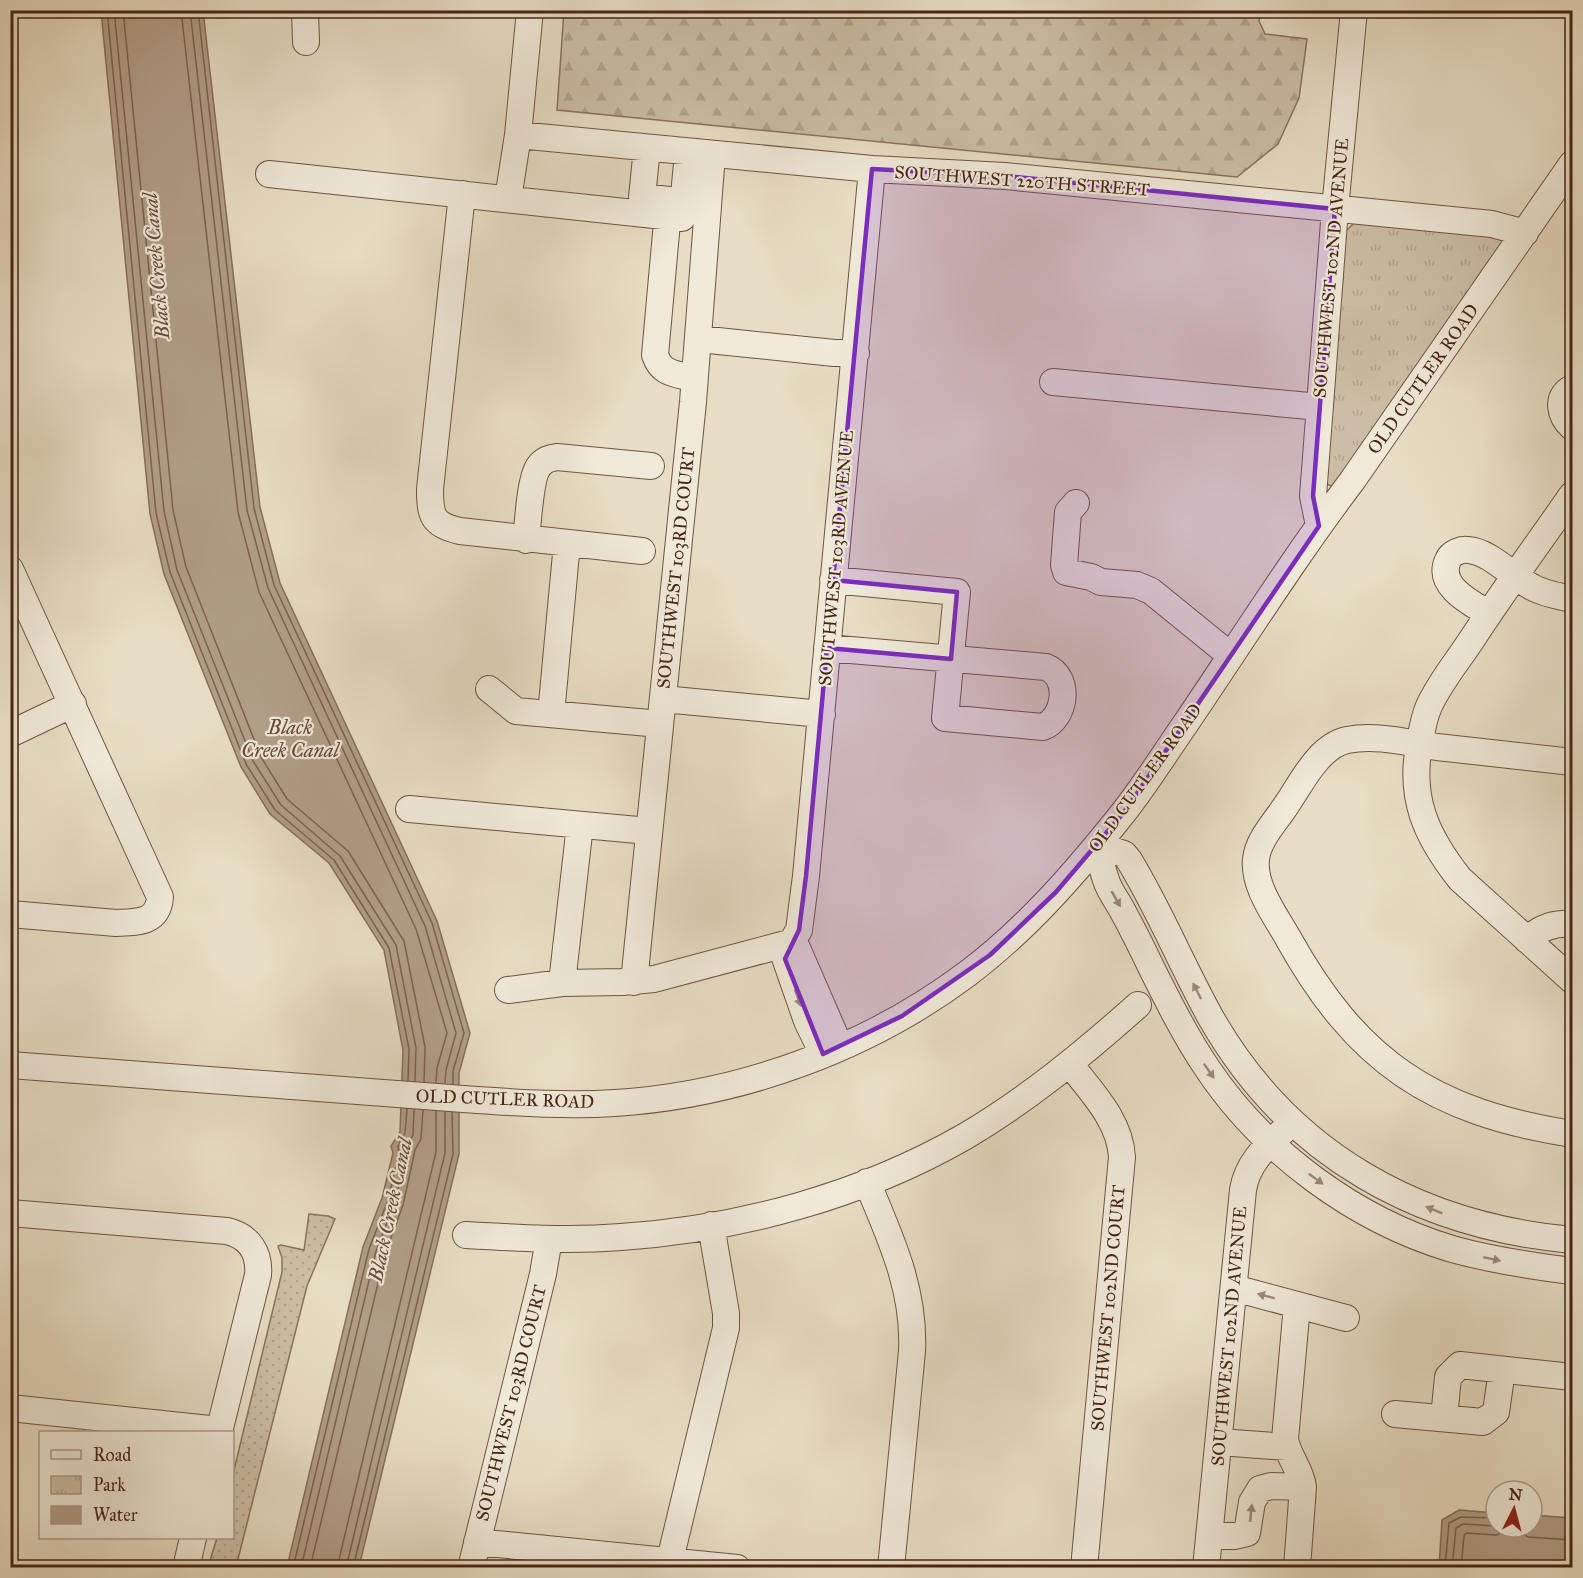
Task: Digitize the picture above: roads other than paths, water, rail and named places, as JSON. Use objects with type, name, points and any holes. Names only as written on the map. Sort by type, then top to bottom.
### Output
[{"type":"street","points":[[305,10],[306,42]]},
{"type":"street","points":[[514,200],[523,136],[530,10]]},
{"type":"street","name":"SOUTHWEST 102ND AVENUE","points":[[1318,526],[1313,496],[1335,209],[1354,10]]},
{"type":"street","name":"SOUTHWEST 220TH STREET","points":[[523,136],[872,169],[1005,176],[1492,224],[1525,233]]},
{"type":"street","points":[[647,148],[642,197],[673,211]]},
{"type":"street","points":[[684,376],[665,370],[658,365],[655,355],[673,211],[692,153]]},
{"type":"street","name":"SOUTHWEST 103RD COURT","points":[[634,982],[699,339],[692,153]]},
{"type":"street","name":"OLD CUTLER ROAD","points":[[10,1065],[477,1100],[585,1104],[680,1095],[744,1081],[832,1051],[902,1016],[968,973],[1001,946],[1034,915],[1125,811],[1318,526],[1352,482],[1572,164]]},
{"type":"street","name":"SOUTHWEST 103RD AVENUE","points":[[832,1051],[807,1021],[784,955],[798,930],[800,920],[822,714],[872,169]]},
{"type":"street","points":[[268,174],[514,200],[673,211]]},
{"type":"street","points":[[462,194],[430,489],[432,514],[436,522],[447,528],[526,540],[642,551]]},
{"type":"street","points":[[699,339],[834,354],[856,353]]},
{"type":"street","points":[[1053,382],[1320,407]]},
{"type":"street","points":[[1572,388],[1561,405],[1564,418],[1572,427]]},
{"type":"street","points":[[526,540],[534,479],[540,464],[547,459],[557,457],[651,466]]},
{"type":"street","points":[[1572,495],[1431,702],[1419,744],[1416,768],[1417,790],[1429,832],[1438,850],[1460,879],[1572,980]]},
{"type":"street","points":[[1076,503],[1068,513],[1064,565],[1066,572],[1101,582],[1137,585],[1151,591],[1231,656]]},
{"type":"street","points":[[551,714],[567,543]]},
{"type":"street","points":[[1489,614],[1461,596],[1452,587],[1446,572],[1450,556],[1463,550],[1477,552],[1534,588],[1572,599]]},
{"type":"street","points":[[10,569],[160,897],[159,907],[155,914],[147,919],[116,923],[10,914]]},
{"type":"street","points":[[827,648],[951,659],[1046,667],[1052,670],[1061,682],[1060,712],[1055,720],[1043,727],[945,717],[951,659],[957,592],[833,580]]},
{"type":"street","points":[[489,689],[516,711],[660,724]]},
{"type":"street","points":[[663,699],[822,714]]},
{"type":"street","points":[[10,734],[73,704]]},
{"type":"street","points":[[1572,762],[1419,744],[1366,739],[1347,740],[1333,745],[1314,766],[1265,837],[1257,852],[1256,866],[1259,882],[1272,910],[1305,968],[1330,1004],[1377,1055],[1413,1081],[1467,1109],[1516,1124],[1572,1134]]},
{"type":"street","points":[[409,809],[649,831]]},
{"type":"street","points":[[562,984],[580,825]]},
{"type":"street","points":[[1097,844],[1124,854],[1129,860],[1212,1019],[1228,1045],[1260,1086],[1293,1122],[1351,1167],[1413,1201],[1442,1213],[1488,1227],[1530,1236],[1572,1240]]},
{"type":"street","points":[[1097,844],[1106,881],[1191,1042],[1216,1080],[1245,1116],[1271,1142],[1314,1178],[1339,1195],[1392,1225],[1421,1238],[1486,1258],[1572,1270]]},
{"type":"street","points":[[1527,940],[1545,927],[1572,924]]},
{"type":"street","points":[[508,990],[562,984],[634,982],[789,943]]},
{"type":"street","points":[[466,1236],[549,1239],[620,1237],[711,1225],[783,1210],[867,1182],[964,1137],[1017,1103],[1070,1064],[1138,1005]]},
{"type":"street","name":"SOUTHWEST 102ND COURT","points":[[1070,1064],[1112,1122],[1121,1140],[1122,1157],[1084,1568]]},
{"type":"street","name":"SOUTHWEST 102ND AVENUE","points":[[1206,1568],[1246,1176],[1257,1158],[1293,1122]]},
{"type":"street","points":[[867,1182],[902,1267],[912,1320],[912,1351],[891,1568]]},
{"type":"street","points":[[10,1213],[227,1231],[243,1238],[254,1250],[258,1260],[258,1275],[219,1431],[10,1408]]},
{"type":"street","points":[[668,1564],[726,1328],[726,1313],[711,1225]]},
{"type":"street","name":"SOUTHWEST 103RD COURT","points":[[471,1568],[543,1274],[549,1239]]},
{"type":"street","points":[[1234,1287],[1346,1318]]},
{"type":"street","points":[[1271,1486],[1271,1470],[1276,1447],[1286,1430],[1298,1305]]},
{"type":"street","points":[[1444,1418],[1448,1377],[1460,1365],[1572,1377]]},
{"type":"street","points":[[1395,1414],[1483,1422],[1496,1412],[1502,1370]]},
{"type":"street","points":[[1219,1442],[1276,1447],[1302,1476],[1297,1568]]},
{"type":"street","points":[[1210,1536],[1234,1536],[1247,1533],[1254,1496],[1260,1489],[1271,1486],[1303,1487]]},
{"type":"street","points":[[186,1568],[193,1539]]},
{"type":"street","points":[[477,1542],[668,1564],[737,1568]]},
{"type":"water","name":"Black Creek Canal","points":[[101,11],[203,11],[260,507],[280,583],[437,921],[470,1033],[459,1073],[459,1154],[359,1567],[287,1567],[363,1247],[382,1198],[393,1153],[391,1146],[400,1132],[403,1050],[384,950],[329,863],[270,814],[241,767],[164,574],[150,514]]},
{"type":"water","points":[[1459,1510],[1484,1512],[1484,1539],[1544,1539],[1544,1516],[1572,1518],[1572,1567],[1439,1567],[1442,1520]]}]
